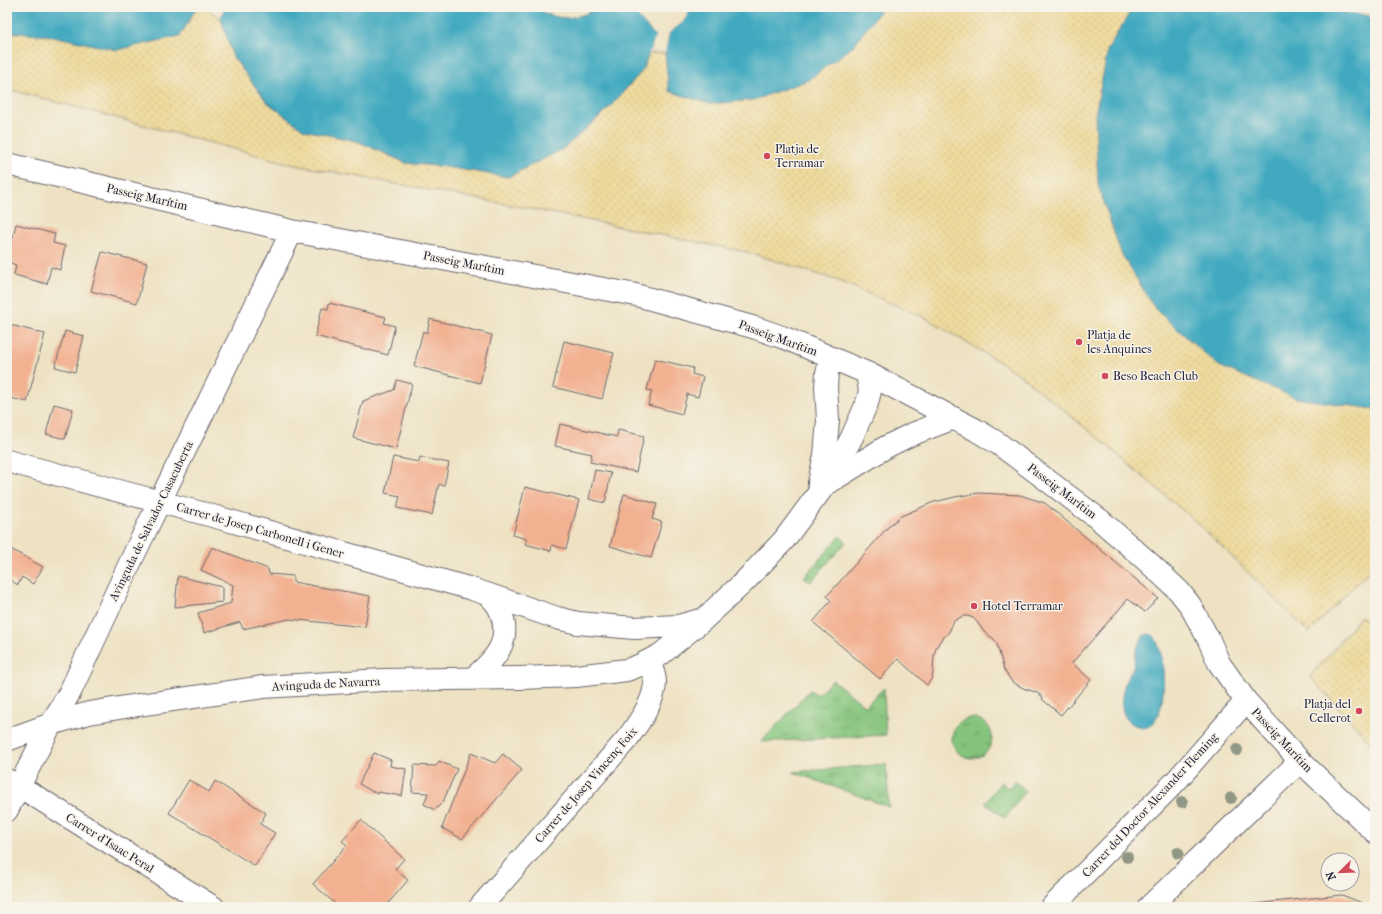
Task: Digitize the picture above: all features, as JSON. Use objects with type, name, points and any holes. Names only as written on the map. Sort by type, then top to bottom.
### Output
[{"type":"street","name":"Passeig Marítim","points":[[7,164],[292,231],[636,295],[756,328],[785,338],[867,373],[954,418],[999,444],[1100,520],[1179,590],[1190,605],[1200,623],[1219,663],[1246,701],[1300,761],[1375,832]]},
{"type":"street","name":"Avinguda de Salvador Casacuberta","points":[[7,810],[13,783],[70,692],[160,502],[292,231]]},
{"type":"street","points":[[818,493],[825,455],[828,420],[826,387],[831,358]]},
{"type":"street","points":[[649,661],[669,649],[703,620],[784,540],[837,466],[852,437],[867,403],[870,391],[867,373]]},
{"type":"street","points":[[818,493],[886,447],[910,435],[954,418]]},
{"type":"street","name":"Carrer de Josep Carbonell i Gener","points":[[7,461],[464,587],[557,618],[602,626],[634,628],[678,626],[703,620]]},
{"type":"street","points":[[472,679],[486,668],[496,656],[504,642],[505,624],[500,609],[489,595]]},
{"type":"street","name":"Avinguda de Navarra","points":[[7,740],[51,724],[90,714],[125,707],[263,687],[383,680],[519,678],[595,674],[627,670],[649,661]]},
{"type":"street","name":"Carrer de Josep Vincenç Foix","points":[[480,907],[636,728],[648,706],[655,683],[654,673],[649,661]]},
{"type":"street","name":"Carrer del Doctor Alexander Fleming","points":[[1052,907],[1176,781],[1246,701]]},
{"type":"street","points":[[1150,907],[1300,761]]},
{"type":"street","name":"Carrer d'Isaac Peral","points":[[13,783],[213,907]]},
{"type":"green space","points":[[840,536],[846,542],[811,582],[804,577]]},
{"type":"green space","points":[[833,680],[865,706],[884,688],[886,735],[761,742],[810,690],[817,695]]},
{"type":"green space","points":[[972,718],[986,724],[992,738],[986,752],[972,758],[958,752],[952,738],[958,724]]},
{"type":"green space","points":[[886,764],[889,807],[793,772]]},
{"type":"green space","points":[[1015,781],[1026,791],[1005,818],[985,803],[1001,782],[1008,788]]},
{"type":"sand","points":[[197,7],[204,7],[221,18],[233,57],[267,102],[304,129],[357,141],[406,163],[446,167],[508,177],[563,149],[607,110],[642,71],[649,53],[665,53],[669,91],[852,47],[883,7],[1133,7],[1108,49],[1296,398],[1375,409],[1375,564],[1309,633],[1200,525],[1093,434],[1019,374],[924,317],[839,281],[751,253],[532,209],[295,165],[7,89],[7,32],[52,36],[180,36]]},
{"type":"sand","name":"Platja del Cellerot","points":[[1361,616],[1368,623],[1375,637],[1375,747],[1310,676]]},
{"type":"water","points":[[7,7],[197,7],[180,36],[117,50],[52,36],[7,32]]},
{"type":"water","points":[[225,7],[536,7],[546,14],[564,18],[576,17],[598,7],[635,7],[638,17],[656,36],[642,71],[607,110],[563,149],[508,177],[446,167],[406,163],[357,141],[304,130],[267,102],[233,57],[221,18]]},
{"type":"water","points":[[692,7],[883,7],[852,47],[808,80],[754,100],[710,104],[669,91],[665,53],[669,33],[683,22]]},
{"type":"water","points":[[1133,7],[1305,7],[1368,15],[1375,20],[1375,409],[1296,398],[1219,366],[1155,309],[1121,253],[1098,185],[1095,115],[1108,49]]},
{"type":"water","points":[[1375,616],[1375,637],[1368,623]]},
{"type":"water","points":[[1150,634],[1154,636],[1158,643],[1162,661],[1163,680],[1160,709],[1155,721],[1148,727],[1138,726],[1131,723],[1126,718],[1123,712],[1122,697],[1123,688],[1131,672],[1140,642],[1144,635]]},
{"type":"pier","points":[[636,7],[638,7],[640,16],[658,35],[651,53],[649,53],[656,36],[638,17]]},
{"type":"pier","points":[[690,7],[692,7],[683,22],[669,33],[665,53],[663,53],[667,32],[682,21]]},
{"type":"pier","points":[[1305,7],[1321,7],[1369,13],[1375,18],[1375,20],[1368,15]]},
{"type":"building","points":[[16,224],[55,234],[53,243],[65,246],[60,270],[51,267],[47,284],[14,275],[16,265],[7,262]]},
{"type":"building","points":[[102,252],[147,263],[137,303],[91,291]]},
{"type":"building","points":[[329,303],[386,317],[384,323],[395,326],[388,355],[315,336],[322,308],[328,309]]},
{"type":"building","points":[[430,319],[492,335],[480,383],[414,366],[423,331],[427,333]]},
{"type":"building","points":[[7,324],[45,334],[27,402],[7,397]]},
{"type":"building","points":[[65,331],[84,336],[75,372],[55,367]]},
{"type":"building","points":[[564,341],[614,353],[602,399],[553,387]]},
{"type":"building","points":[[655,359],[693,368],[692,374],[703,377],[698,397],[687,394],[682,414],[648,405],[652,391],[647,390]]},
{"type":"building","points":[[397,380],[412,384],[396,449],[353,438],[363,401],[394,390]]},
{"type":"building","points":[[54,404],[73,409],[65,439],[46,434]]},
{"type":"building","points":[[560,424],[617,437],[618,430],[644,436],[636,472],[590,462],[592,454],[555,446]]},
{"type":"building","points":[[393,457],[419,462],[420,457],[449,463],[444,486],[439,484],[432,515],[397,508],[400,496],[385,493]]},
{"type":"building","points":[[595,470],[611,473],[605,503],[589,499]]},
{"type":"building","points":[[525,487],[579,500],[566,549],[552,545],[551,551],[525,544],[527,539],[513,535]]},
{"type":"building","name":"Hotel Terramar","points":[[978,493],[1020,495],[1045,503],[1158,598],[1145,612],[1128,599],[1072,663],[1091,680],[1061,715],[1036,692],[1025,689],[1012,682],[1004,670],[997,644],[994,639],[984,632],[973,618],[968,616],[963,616],[954,621],[949,632],[940,641],[934,655],[932,678],[927,685],[898,659],[880,679],[813,622],[831,601],[827,596],[889,526],[901,516],[934,502]]},
{"type":"building","points":[[624,494],[657,504],[652,519],[662,522],[651,558],[610,546]]},
{"type":"building","points":[[7,547],[43,567],[33,584],[22,577],[18,585],[7,578]]},
{"type":"building","points":[[212,547],[268,569],[269,574],[293,576],[293,582],[370,596],[365,627],[289,619],[243,629],[240,622],[204,633],[198,613],[231,603],[233,585],[201,570]]},
{"type":"building","points":[[178,576],[222,587],[222,602],[175,607]]},
{"type":"building","points":[[374,753],[391,760],[390,766],[406,769],[402,796],[378,792],[377,794],[359,784]]},
{"type":"building","points":[[471,753],[495,763],[503,754],[522,770],[462,839],[442,828]]},
{"type":"building","points":[[439,761],[457,769],[443,802],[435,810],[424,804],[428,793],[412,792],[414,765],[436,766]]},
{"type":"building","points":[[189,780],[209,792],[215,781],[266,813],[260,824],[275,833],[255,866],[169,813]]},
{"type":"building","points":[[361,820],[404,859],[395,869],[408,880],[385,907],[339,907],[313,884],[347,845],[342,841]]},
{"type":"building","points":[[1342,895],[1372,907],[1233,907],[1233,906]]},
{"type":"place","name":"Platja de Terramar","points":[[767,156]]},
{"type":"place","name":"Platja de les Anquines","points":[[1079,342]]},
{"type":"place","name":"Beso Beach Club","points":[[1105,376]]},
{"type":"place","name":"Hotel Terramar","points":[[974,606]]},
{"type":"place","name":"Platja del Cellerot","points":[[1359,711]]}]
